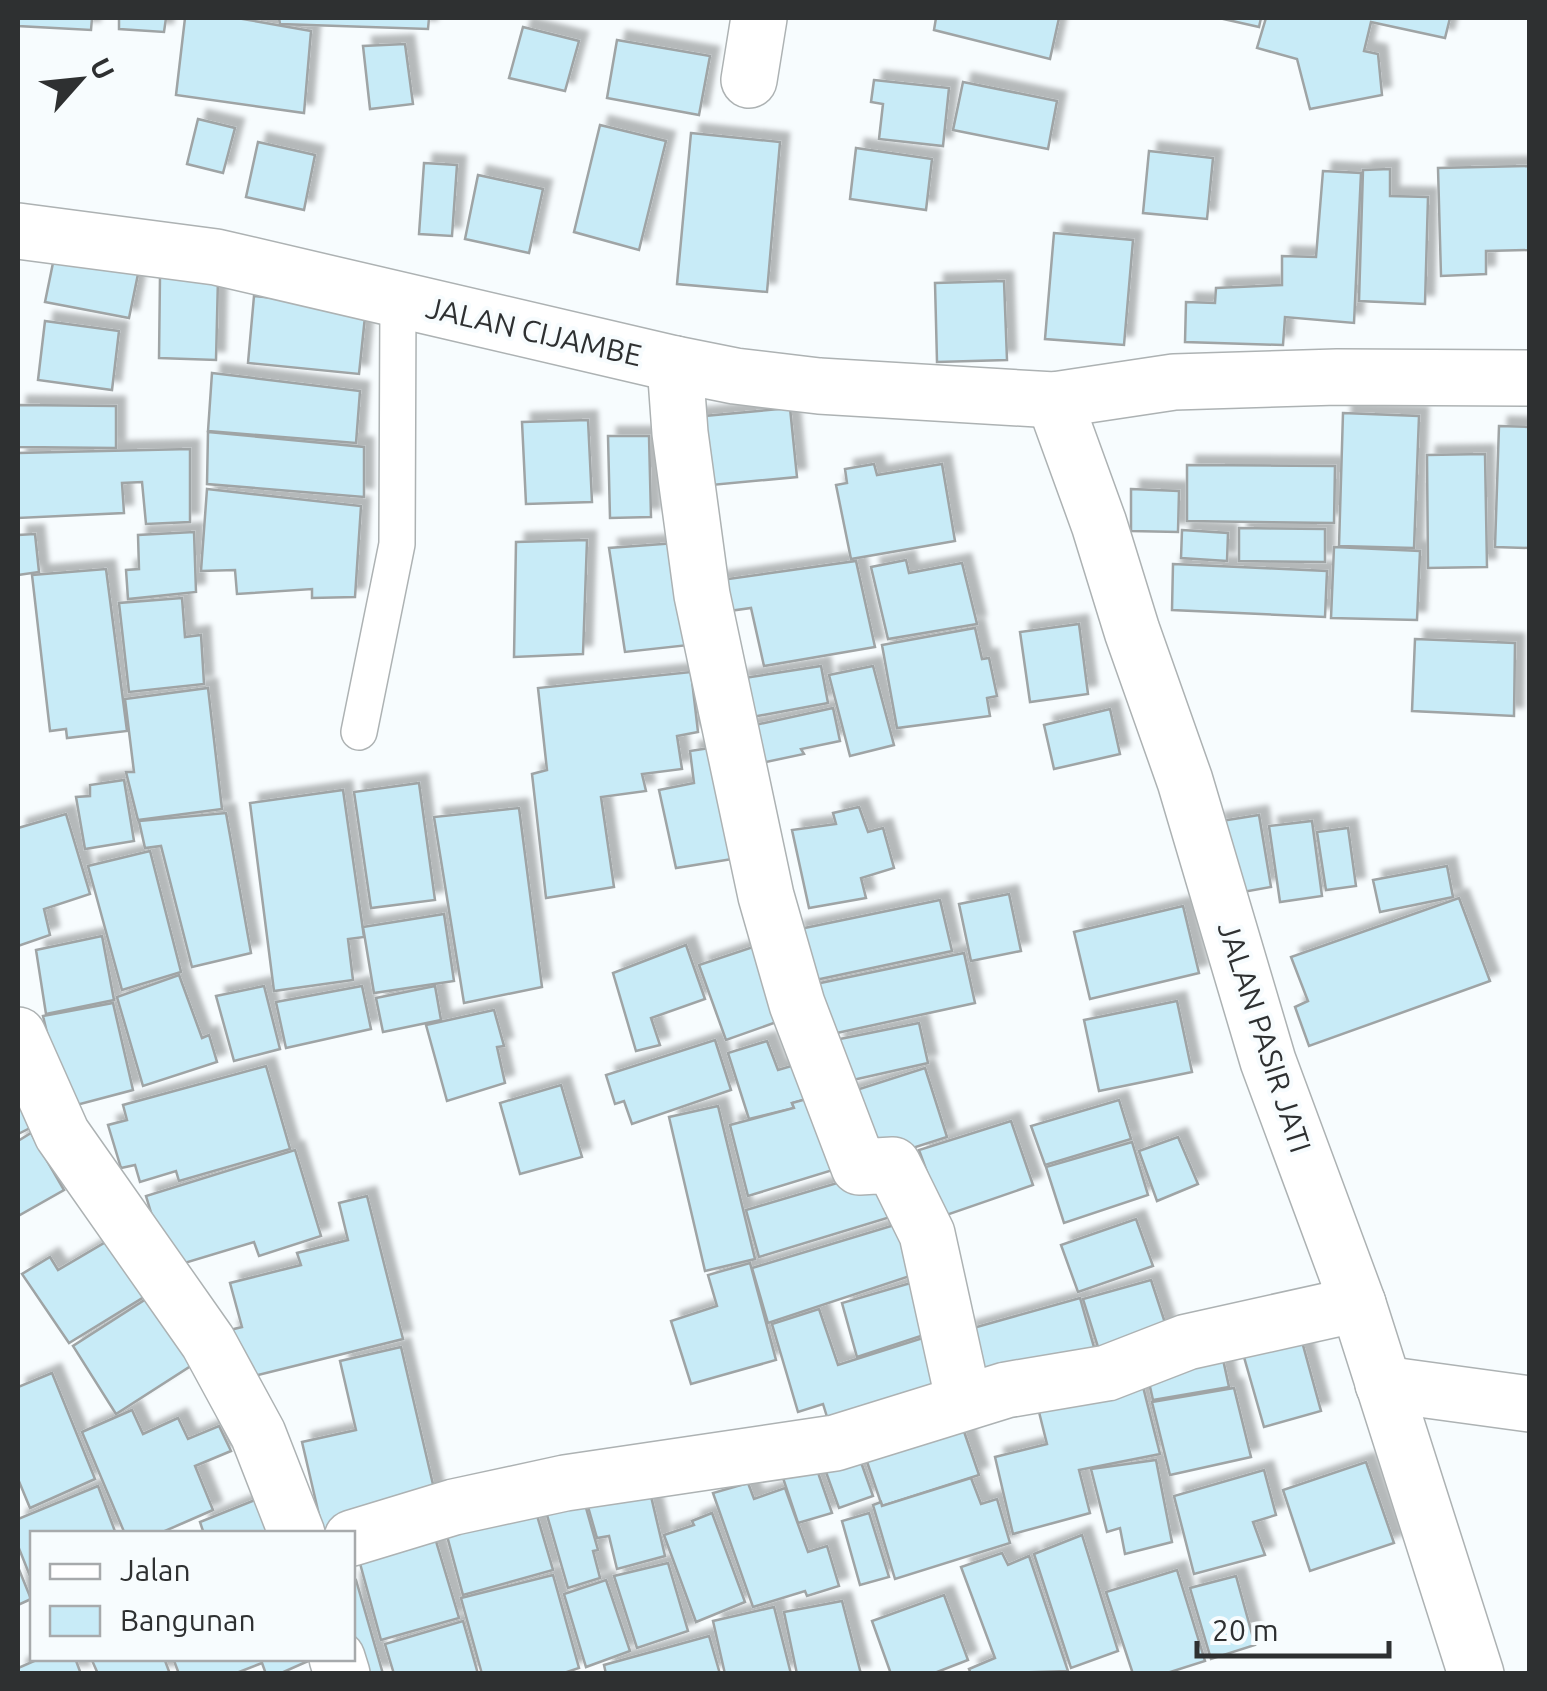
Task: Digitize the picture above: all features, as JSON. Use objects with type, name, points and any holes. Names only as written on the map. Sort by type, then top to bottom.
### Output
[{"type":"street","points":[[748,80],[759,18]]},
{"type":"street","name":"JALAN CIJAMBE","points":[[18,231],[216,257],[675,364],[820,386],[1054,400],[1174,382],[1336,377],[1530,378]]},
{"type":"street","points":[[675,364],[680,433],[702,595],[766,896],[797,1004],[858,1167],[893,1165],[927,1234],[964,1402]]},
{"type":"street","name":"JALAN PASIR JATI","points":[[1054,400],[1184,781],[1268,1061],[1358,1304],[1476,1674]]},
{"type":"street","points":[[18,1036],[62,1134],[208,1342],[258,1434],[296,1531]]},
{"type":"street","points":[[355,1537],[454,1507],[565,1483],[835,1443],[1006,1390],[1107,1373],[1187,1342],[1358,1304]]},
{"type":"street","points":[[1383,1384],[1530,1404]]},
{"type":"lane","points":[[359,732],[397,544],[398,299]]},
{"type":"building","points":[[18,18],[92,18],[91,30],[18,26]]},
{"type":"building","points":[[119,18],[166,18],[164,32],[119,29]]},
{"type":"building","points":[[185,18],[237,18],[311,31],[304,113],[176,95]]},
{"type":"building","points":[[279,18],[429,18],[428,29],[280,24]]},
{"type":"building","points":[[936,18],[1059,18],[1050,59],[934,30]]},
{"type":"building","points":[[1219,18],[1261,18],[1259,27]]},
{"type":"building","points":[[1266,18],[1450,18],[1445,38],[1371,22],[1364,51],[1378,54],[1382,95],[1310,109],[1297,59],[1257,48]]},
{"type":"building","points":[[523,27],[579,41],[565,91],[509,78]]},
{"type":"building","points":[[617,40],[710,56],[699,115],[607,98]]},
{"type":"building","points":[[405,44],[413,104],[370,109],[363,46]]},
{"type":"building","points":[[874,80],[949,88],[943,146],[879,139],[883,104],[871,102]]},
{"type":"building","points":[[963,82],[1057,101],[1048,149],[953,130]]},
{"type":"building","points":[[198,119],[235,128],[223,173],[187,164]]},
{"type":"building","points":[[600,125],[666,141],[639,250],[574,232]]},
{"type":"building","points":[[691,133],[780,142],[767,292],[677,284]]},
{"type":"building","points":[[258,142],[315,155],[304,210],[246,197]]},
{"type":"building","points":[[856,148],[932,159],[926,210],[850,199]]},
{"type":"building","points":[[1149,151],[1213,158],[1207,219],[1143,213]]},
{"type":"building","points":[[424,163],[457,165],[452,236],[419,234]]},
{"type":"building","points":[[1530,166],[1530,250],[1486,251],[1486,274],[1441,276],[1438,168]]},
{"type":"building","points":[[1390,169],[1390,196],[1428,197],[1425,304],[1359,301],[1363,170]]},
{"type":"building","points":[[1323,171],[1361,173],[1354,323],[1285,317],[1283,345],[1185,342],[1186,302],[1215,303],[1216,288],[1282,285],[1282,256],[1316,257]]},
{"type":"building","points":[[478,175],[543,189],[529,253],[465,239]]},
{"type":"building","points":[[1054,233],[1133,240],[1124,345],[1045,339]]},
{"type":"building","points":[[54,258],[138,274],[129,318],[45,302]]},
{"type":"building","points":[[160,276],[218,278],[216,360],[159,358]]},
{"type":"building","points":[[1004,281],[1007,360],[937,362],[935,283]]},
{"type":"building","points":[[254,296],[366,307],[359,374],[248,363]]},
{"type":"building","points":[[45,321],[119,331],[112,390],[38,380]]},
{"type":"building","points":[[212,373],[360,391],[356,443],[208,431]]},
{"type":"building","points":[[18,405],[116,406],[116,448],[18,447]]},
{"type":"building","points":[[790,408],[797,477],[701,486],[694,417]]},
{"type":"building","points":[[1343,413],[1419,416],[1414,548],[1339,546]]},
{"type":"building","points":[[588,420],[592,502],[526,504],[522,422]]},
{"type":"building","points":[[1499,426],[1530,427],[1530,548],[1495,547]]},
{"type":"building","points":[[208,432],[364,447],[364,497],[207,484]]},
{"type":"building","points":[[608,436],[649,436],[651,517],[610,518]]},
{"type":"building","points":[[190,449],[190,522],[146,524],[142,482],[122,483],[124,513],[18,518],[18,453]]},
{"type":"building","points":[[1485,454],[1487,567],[1428,568],[1427,455]]},
{"type":"building","points":[[874,464],[877,475],[942,464],[955,541],[851,559],[836,485],[847,483],[845,469]]},
{"type":"building","points":[[1187,465],[1335,466],[1334,523],[1187,521]]},
{"type":"building","points":[[207,489],[361,506],[355,597],[312,598],[312,589],[237,594],[235,570],[201,571]]},
{"type":"building","points":[[1131,489],[1179,491],[1178,532],[1131,531]]},
{"type":"building","points":[[1239,528],[1325,529],[1325,562],[1239,561]]},
{"type":"building","points":[[1182,530],[1228,533],[1227,561],[1181,558]]},
{"type":"building","points":[[194,532],[196,592],[128,599],[126,570],[139,569],[138,535]]},
{"type":"building","points":[[35,534],[39,572],[18,575],[18,535]]},
{"type":"building","points":[[587,540],[583,654],[514,657],[516,542]]},
{"type":"building","points":[[676,543],[689,645],[625,652],[609,548]]},
{"type":"building","points":[[1334,547],[1420,551],[1417,620],[1331,618]]},
{"type":"building","points":[[906,560],[909,573],[962,563],[977,624],[888,639],[871,567]]},
{"type":"building","points":[[856,561],[875,647],[764,666],[751,608],[722,612],[714,581]]},
{"type":"building","points":[[1173,564],[1327,571],[1325,617],[1172,610]]},
{"type":"building","points":[[106,569],[127,731],[67,738],[66,729],[50,731],[32,575]]},
{"type":"building","points":[[182,598],[185,637],[201,635],[204,684],[129,692],[119,603]]},
{"type":"building","points":[[1079,624],[1088,694],[1030,702],[1020,632]]},
{"type":"building","points":[[975,628],[982,659],[989,658],[997,696],[987,698],[990,716],[897,728],[882,645]]},
{"type":"building","points":[[1415,639],[1515,643],[1514,716],[1412,711]]},
{"type":"building","points":[[821,666],[828,703],[747,718],[738,679]]},
{"type":"building","points":[[873,666],[894,745],[850,756],[829,675]]},
{"type":"building","points":[[691,672],[698,732],[677,736],[682,769],[642,774],[646,791],[601,797],[614,887],[546,898],[532,774],[547,770],[538,688]]},
{"type":"building","points":[[208,688],[222,809],[138,820],[126,772],[134,772],[125,699]]},
{"type":"building","points":[[833,708],[840,741],[801,749],[804,754],[747,766],[737,729]]},
{"type":"building","points":[[1110,709],[1120,754],[1054,769],[1044,725]]},
{"type":"building","points":[[729,745],[751,856],[676,868],[659,790],[694,783],[690,751]]},
{"type":"building","points":[[124,780],[134,841],[85,849],[76,797],[90,796],[90,785]]},
{"type":"building","points":[[419,783],[435,900],[371,908],[354,792]]},
{"type":"building","points":[[343,790],[364,937],[348,939],[353,980],[274,991],[250,803]]},
{"type":"building","points":[[859,807],[868,832],[883,828],[894,868],[861,878],[866,898],[809,908],[792,830],[836,824],[833,813]]},
{"type":"building","points":[[519,808],[542,987],[464,1003],[434,817]]},
{"type":"building","points":[[226,813],[251,953],[192,967],[161,846],[145,848],[139,821]]},
{"type":"building","points":[[66,814],[90,894],[44,909],[50,935],[18,946],[18,828]]},
{"type":"building","points":[[1259,815],[1271,887],[1226,895],[1215,822]]},
{"type":"building","points":[[1312,821],[1322,896],[1280,902],[1269,826]]},
{"type":"building","points":[[1348,828],[1356,886],[1326,890],[1317,832]]},
{"type":"building","points":[[150,851],[181,972],[122,990],[88,866]]},
{"type":"building","points":[[1447,866],[1453,897],[1380,912],[1373,880]]},
{"type":"building","points":[[1009,894],[1021,951],[971,961],[959,904]]},
{"type":"building","points":[[1459,898],[1490,981],[1309,1046],[1295,1007],[1308,1001],[1291,957]]},
{"type":"building","points":[[940,900],[952,951],[806,982],[795,930]]},
{"type":"building","points":[[1183,906],[1199,973],[1090,999],[1074,932]]},
{"type":"building","points":[[444,914],[454,981],[374,993],[363,927]]},
{"type":"building","points":[[102,936],[114,1000],[46,1014],[36,950]]},
{"type":"building","points":[[686,945],[705,999],[651,1018],[660,1045],[636,1051],[613,973]]},
{"type":"building","points":[[759,945],[785,1019],[726,1040],[699,965]]},
{"type":"building","points":[[964,953],[975,1003],[823,1036],[811,985]]},
{"type":"building","points":[[179,975],[202,1038],[209,1035],[217,1062],[143,1086],[117,997]]},
{"type":"building","points":[[264,986],[280,1049],[234,1061],[216,996]]},
{"type":"building","points":[[362,986],[371,1029],[286,1048],[276,1002]]},
{"type":"building","points":[[435,986],[441,1020],[383,1032],[376,998]]},
{"type":"building","points":[[1177,1001],[1192,1072],[1099,1091],[1084,1020]]},
{"type":"building","points":[[113,1003],[133,1090],[65,1108],[43,1016]]},
{"type":"building","points":[[494,1010],[504,1046],[497,1047],[505,1083],[447,1101],[426,1025]]},
{"type":"building","points":[[919,1023],[928,1063],[844,1082],[835,1040]]},
{"type":"building","points":[[715,1040],[731,1090],[632,1124],[624,1101],[615,1104],[606,1075]]},
{"type":"building","points":[[767,1041],[778,1070],[805,1062],[817,1096],[792,1103],[794,1108],[749,1119],[728,1053]]},
{"type":"building","points":[[266,1066],[290,1149],[179,1181],[176,1171],[140,1182],[135,1165],[121,1168],[108,1125],[127,1120],[123,1105]]},
{"type":"building","points":[[925,1068],[947,1137],[869,1162],[847,1093]]},
{"type":"building","points":[[561,1085],[582,1157],[520,1174],[500,1103]]},
{"type":"building","points":[[18,1089],[36,1125],[18,1134]]},
{"type":"building","points":[[825,1094],[846,1166],[748,1196],[730,1125],[794,1108],[792,1103]]},
{"type":"building","points":[[1119,1100],[1131,1139],[1045,1165],[1031,1126]]},
{"type":"building","points":[[718,1106],[755,1259],[705,1271],[669,1117]]},
{"type":"building","points":[[1011,1121],[1033,1185],[932,1220],[935,1194],[919,1150]]},
{"type":"building","points":[[31,1133],[64,1190],[18,1216],[18,1141]]},
{"type":"building","points":[[1178,1137],[1198,1184],[1157,1201],[1139,1151]]},
{"type":"building","points":[[1132,1142],[1148,1195],[1064,1223],[1046,1167]]},
{"type":"building","points":[[295,1150],[321,1236],[259,1256],[254,1242],[168,1268],[146,1196]]},
{"type":"building","points":[[881,1170],[897,1215],[759,1257],[746,1210]]},
{"type":"building","points":[[367,1196],[403,1339],[242,1379],[230,1330],[242,1327],[230,1283],[301,1265],[297,1253],[348,1240],[339,1203]]},
{"type":"building","points":[[1136,1219],[1153,1266],[1078,1292],[1061,1245]]},
{"type":"building","points":[[911,1220],[928,1270],[768,1323],[752,1268]]},
{"type":"building","points":[[116,1236],[152,1292],[69,1343],[22,1274],[50,1257],[58,1270]]},
{"type":"building","points":[[750,1263],[776,1360],[691,1384],[671,1321],[717,1306],[708,1275]]},
{"type":"building","points":[[1151,1280],[1168,1332],[1104,1366],[1083,1299]]},
{"type":"building","points":[[914,1282],[930,1333],[857,1357],[842,1303]]},
{"type":"building","points":[[157,1292],[200,1360],[116,1414],[73,1346]]},
{"type":"building","points":[[1080,1298],[1097,1358],[987,1391],[966,1330]]},
{"type":"building","points":[[819,1309],[838,1365],[926,1337],[946,1403],[833,1436],[823,1404],[798,1412],[772,1324]]},
{"type":"building","points":[[1298,1327],[1321,1411],[1264,1427],[1240,1343]]},
{"type":"building","points":[[401,1347],[438,1506],[323,1531],[302,1442],[356,1430],[340,1361]]},
{"type":"building","points":[[1222,1355],[1229,1387],[1153,1400],[1146,1369]]},
{"type":"building","points":[[52,1373],[95,1479],[30,1508],[18,1479],[18,1387]]},
{"type":"building","points":[[1140,1375],[1160,1454],[1079,1470],[1090,1513],[1013,1534],[995,1457],[1047,1444],[1036,1400]]},
{"type":"building","points":[[1234,1388],[1251,1457],[1170,1475],[1152,1402]]},
{"type":"building","points":[[132,1410],[143,1434],[178,1418],[188,1439],[219,1426],[231,1451],[195,1466],[213,1510],[165,1531],[124,1531],[82,1432]]},
{"type":"building","points":[[959,1417],[979,1475],[882,1506],[862,1447]]},
{"type":"building","points":[[857,1451],[873,1496],[839,1508],[822,1461]]},
{"type":"building","points":[[1156,1460],[1172,1542],[1125,1554],[1120,1528],[1107,1532],[1091,1469]]},
{"type":"building","points":[[1366,1462],[1394,1543],[1310,1571],[1283,1490]]},
{"type":"building","points":[[815,1464],[832,1513],[798,1523],[782,1475]]},
{"type":"building","points":[[1264,1470],[1276,1515],[1253,1522],[1265,1555],[1194,1574],[1174,1496]]},
{"type":"building","points":[[971,1478],[981,1504],[997,1499],[1010,1543],[895,1579],[873,1505],[881,1502],[882,1506]]},
{"type":"building","points":[[748,1483],[754,1499],[785,1488],[808,1552],[827,1546],[839,1586],[807,1596],[805,1591],[753,1607],[713,1493]]},
{"type":"building","points":[[98,1486],[115,1531],[30,1531],[30,1576],[18,1546],[18,1519]]},
{"type":"building","points":[[650,1492],[665,1556],[617,1569],[609,1536],[597,1538],[587,1503]]},
{"type":"building","points":[[265,1496],[279,1531],[203,1531],[200,1522]]},
{"type":"building","points":[[584,1501],[598,1550],[593,1551],[600,1578],[568,1588],[545,1508]]},
{"type":"building","points":[[533,1502],[553,1570],[463,1595],[443,1521]]},
{"type":"building","points":[[712,1513],[745,1602],[696,1622],[664,1535],[694,1525],[692,1521]]},
{"type":"building","points":[[869,1513],[889,1577],[860,1585],[842,1521]]},
{"type":"building","points":[[432,1528],[459,1618],[381,1640],[358,1556]]},
{"type":"building","points":[[1082,1535],[1118,1651],[1071,1668],[1034,1554]]},
{"type":"building","points":[[1002,1553],[1008,1565],[1029,1556],[1068,1671],[971,1674],[969,1669],[995,1658],[961,1567]]},
{"type":"building","points":[[668,1563],[688,1631],[637,1648],[614,1576]]},
{"type":"building","points":[[18,1567],[30,1599],[18,1605]]},
{"type":"building","points":[[1177,1570],[1205,1661],[1164,1674],[1133,1674],[1106,1592]]},
{"type":"building","points":[[553,1575],[579,1668],[561,1674],[482,1674],[461,1598]]},
{"type":"building","points":[[1236,1576],[1255,1645],[1211,1659],[1190,1588]]},
{"type":"building","points":[[356,1580],[383,1674],[353,1674]]},
{"type":"building","points":[[606,1580],[630,1651],[586,1667],[564,1594]]},
{"type":"building","points":[[944,1595],[968,1660],[932,1674],[891,1674],[872,1621]]},
{"type":"building","points":[[842,1601],[861,1674],[797,1674],[784,1612]]},
{"type":"building","points":[[774,1607],[791,1674],[725,1674],[713,1621]]},
{"type":"building","points":[[463,1621],[478,1674],[394,1674],[385,1644]]},
{"type":"building","points":[[709,1636],[720,1674],[606,1674],[604,1665]]},
{"type":"building","points":[[34,1661],[76,1661],[81,1674],[18,1674],[18,1668]]},
{"type":"building","points":[[92,1661],[165,1661],[170,1674],[98,1674]]},
{"type":"building","points":[[174,1661],[308,1661],[279,1674],[266,1674],[262,1663],[234,1674],[179,1674]]}]
